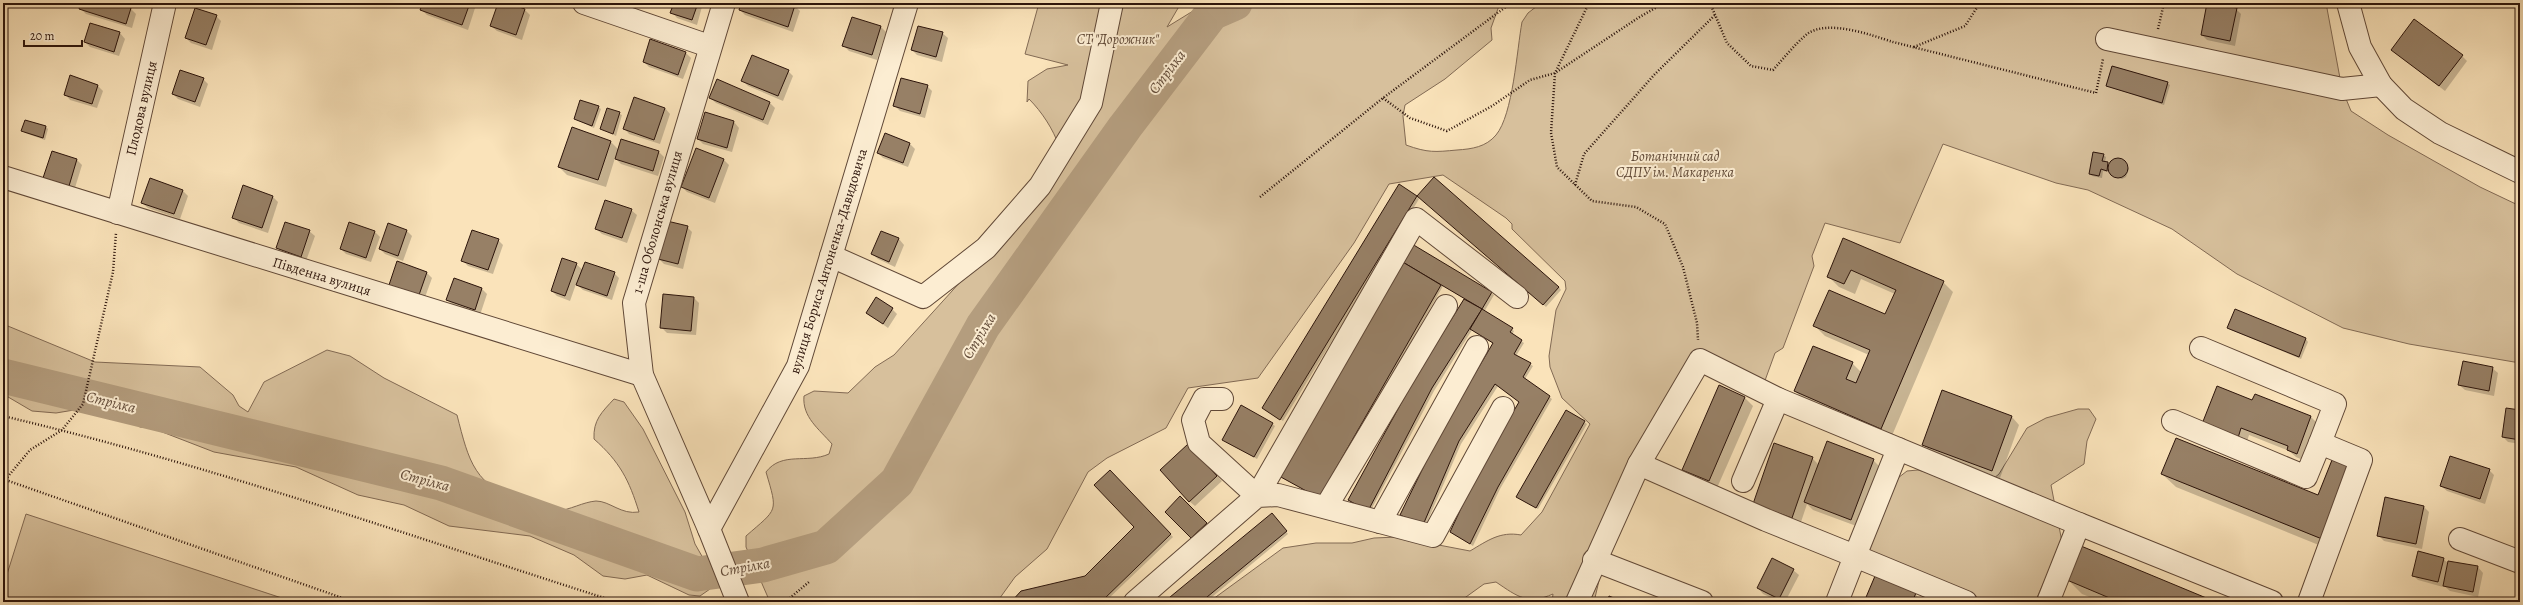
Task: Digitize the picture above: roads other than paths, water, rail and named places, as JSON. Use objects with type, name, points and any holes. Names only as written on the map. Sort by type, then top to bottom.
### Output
[{"type":"street","name":"Плодова вулиця","points":[[118,213],[165,3]]},
{"type":"street","points":[[584,3],[709,46]]},
{"type":"street","name":"1-ша Оболонська вулиця","points":[[724,3],[709,46],[634,303],[642,375],[709,529],[716,552],[738,602]]},
{"type":"street","name":"вулиця Бориса Антоненка-Давидовича","points":[[709,529],[798,366],[907,3]]},
{"type":"street","points":[[831,256],[923,297],[986,248],[1040,186],[1091,103],[1112,3]]},
{"type":"street","points":[[2348,3],[2360,47],[2381,85],[2404,109],[2440,133],[2520,172]]},
{"type":"street","points":[[2107,39],[2342,89],[2381,85]]},
{"type":"street","name":"Південна вулиця","points":[[3,177],[642,375]]},
{"type":"street","points":[[1135,602],[1257,496],[1416,219],[1517,296]]},
{"type":"street","points":[[1326,507],[1446,306]]},
{"type":"street","points":[[1380,522],[1477,347]]},
{"type":"street","points":[[2172,421],[2306,477],[2320,443],[2335,404],[2201,348]]},
{"type":"street","points":[[1577,602],[1594,560],[1639,464],[1700,360],[1778,399],[2079,524],[2272,602]]},
{"type":"street","points":[[1222,399],[1204,398],[1193,420],[1199,443],[1257,496],[1278,495],[1433,536],[1503,408]]},
{"type":"street","points":[[1743,481],[1778,399]]},
{"type":"street","points":[[2309,602],[2361,460],[2320,443]]},
{"type":"street","points":[[1837,602],[1854,556],[1898,449]]},
{"type":"street","points":[[1639,464],[1966,602]]},
{"type":"street","points":[[2048,602],[2079,524]]},
{"type":"street","points":[[2460,539],[2520,562]]},
{"type":"street","points":[[1594,560],[1702,602]]},
{"type":"waterway","name":"Стрілка","points":[[3,376],[441,483],[697,574],[763,565],[826,547],[897,482],[983,326],[1125,127],[1212,13],[1235,3]]},
{"type":"park label","name":"СТ \"Дорожник\"","points":[[1118,39]]},
{"type":"park label","name":"Ботанічний сад СДПУ ім. Макаренка","points":[[1675,164]]}]
